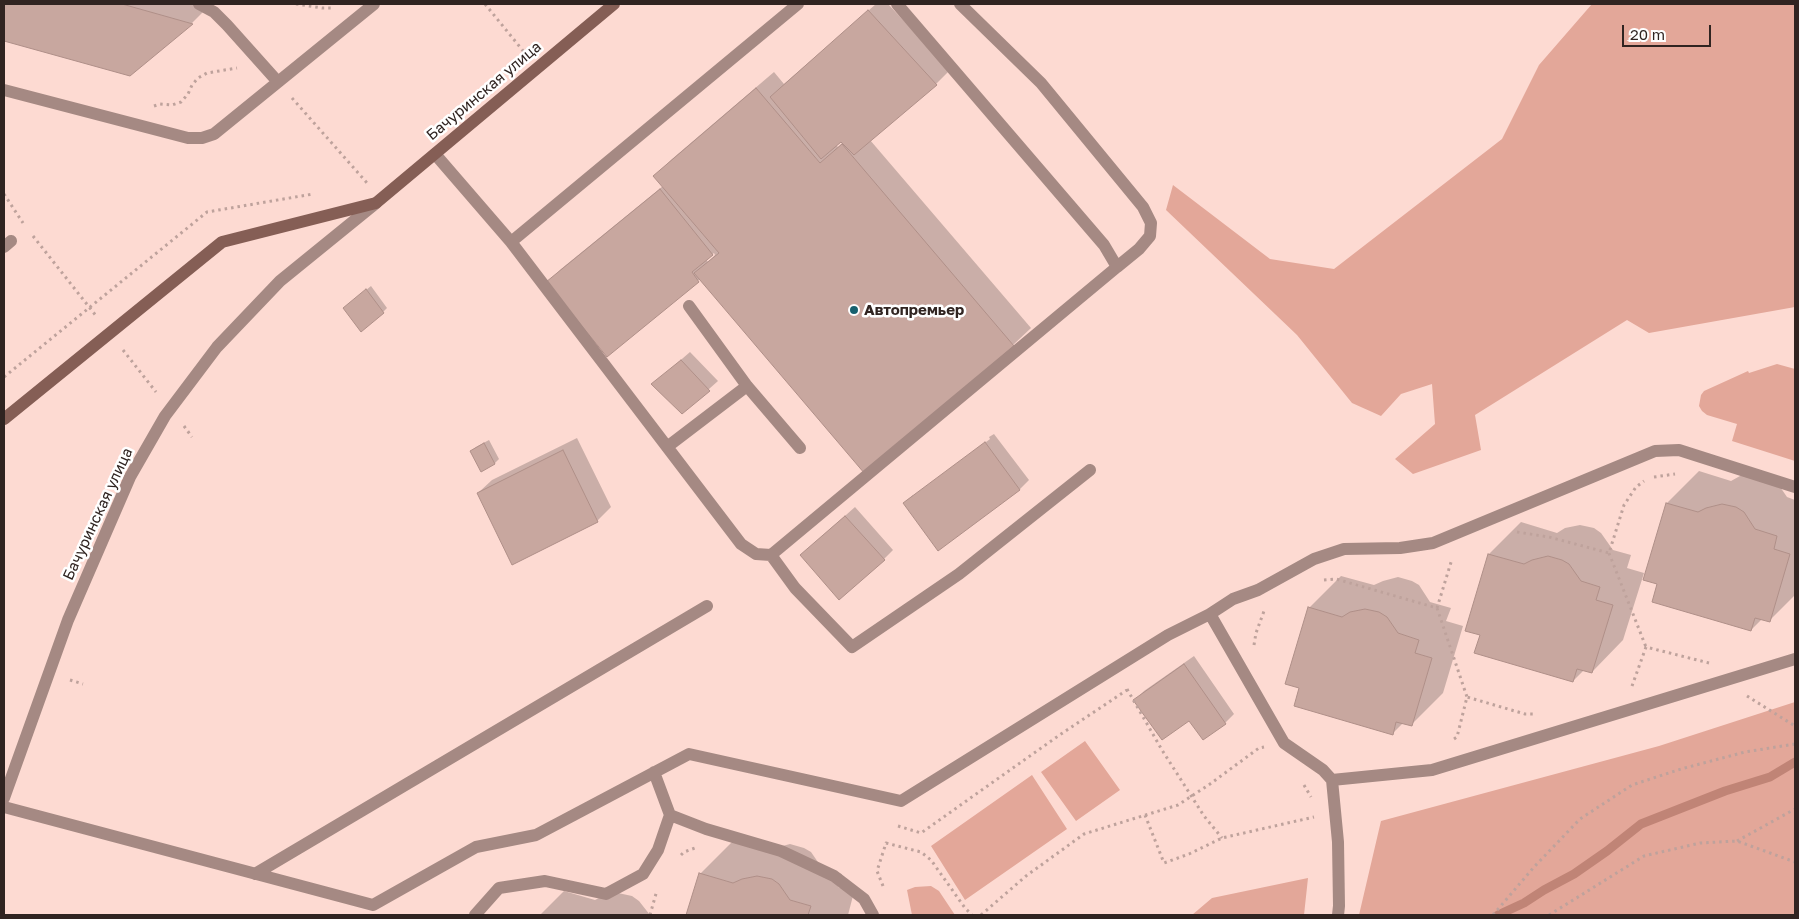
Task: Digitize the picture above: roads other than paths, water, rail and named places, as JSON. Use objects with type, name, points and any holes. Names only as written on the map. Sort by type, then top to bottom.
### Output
[{"type":"street","points":[[200,4],[214,12],[228,25],[278,82]]},
{"type":"street","points":[[4,90],[188,138],[207,137],[214,134],[374,4]]},
{"type":"street","name":"Бачуринская улица","points":[[4,798],[68,620],[130,477],[165,416],[218,348],[280,281],[376,204],[614,4]]},
{"type":"street","points":[[511,242],[798,4]]},
{"type":"street","points":[[897,4],[1104,245],[1117,267]]},
{"type":"street","points":[[435,154],[511,242],[741,544],[756,554],[771,555],[1139,249],[1150,236],[1150,223],[1143,207],[1041,83],[960,4]]},
{"type":"street","name":"Бачуринская улица","points":[[4,419],[222,242],[376,204]]},
{"type":"street","points":[[689,306],[747,386],[800,448]]},
{"type":"street","points":[[668,447],[747,386]]},
{"type":"street","points":[[4,807],[255,874],[372,910],[476,847],[536,835],[689,754],[901,801],[1168,635],[1210,614],[1233,599],[1258,590],[1314,559],[1344,549],[1400,548],[1433,543],[1655,451],[1679,450],[1795,488]]},
{"type":"street","points":[[771,555],[795,588],[852,647],[959,574],[1090,470]]},
{"type":"street","points":[[255,874],[707,606]]},
{"type":"street","points":[[1210,614],[1284,743],[1323,770],[1332,780],[1338,842],[1340,906],[1338,915]]},
{"type":"street","points":[[1332,780],[1432,770],[1795,659]]},
{"type":"street","points":[[476,915],[499,888],[545,881],[606,894],[643,874],[658,850],[670,815],[654,772]]},
{"type":"street","points":[[670,815],[706,829],[781,851],[834,876],[864,899],[873,915]]},
{"type":"waterway","points":[[1498,915],[1524,903],[1574,874],[1641,824],[1725,791],[1770,777],[1795,762]]},
{"type":"place","name":"Автопремьер","points":[[854,310]]}]
